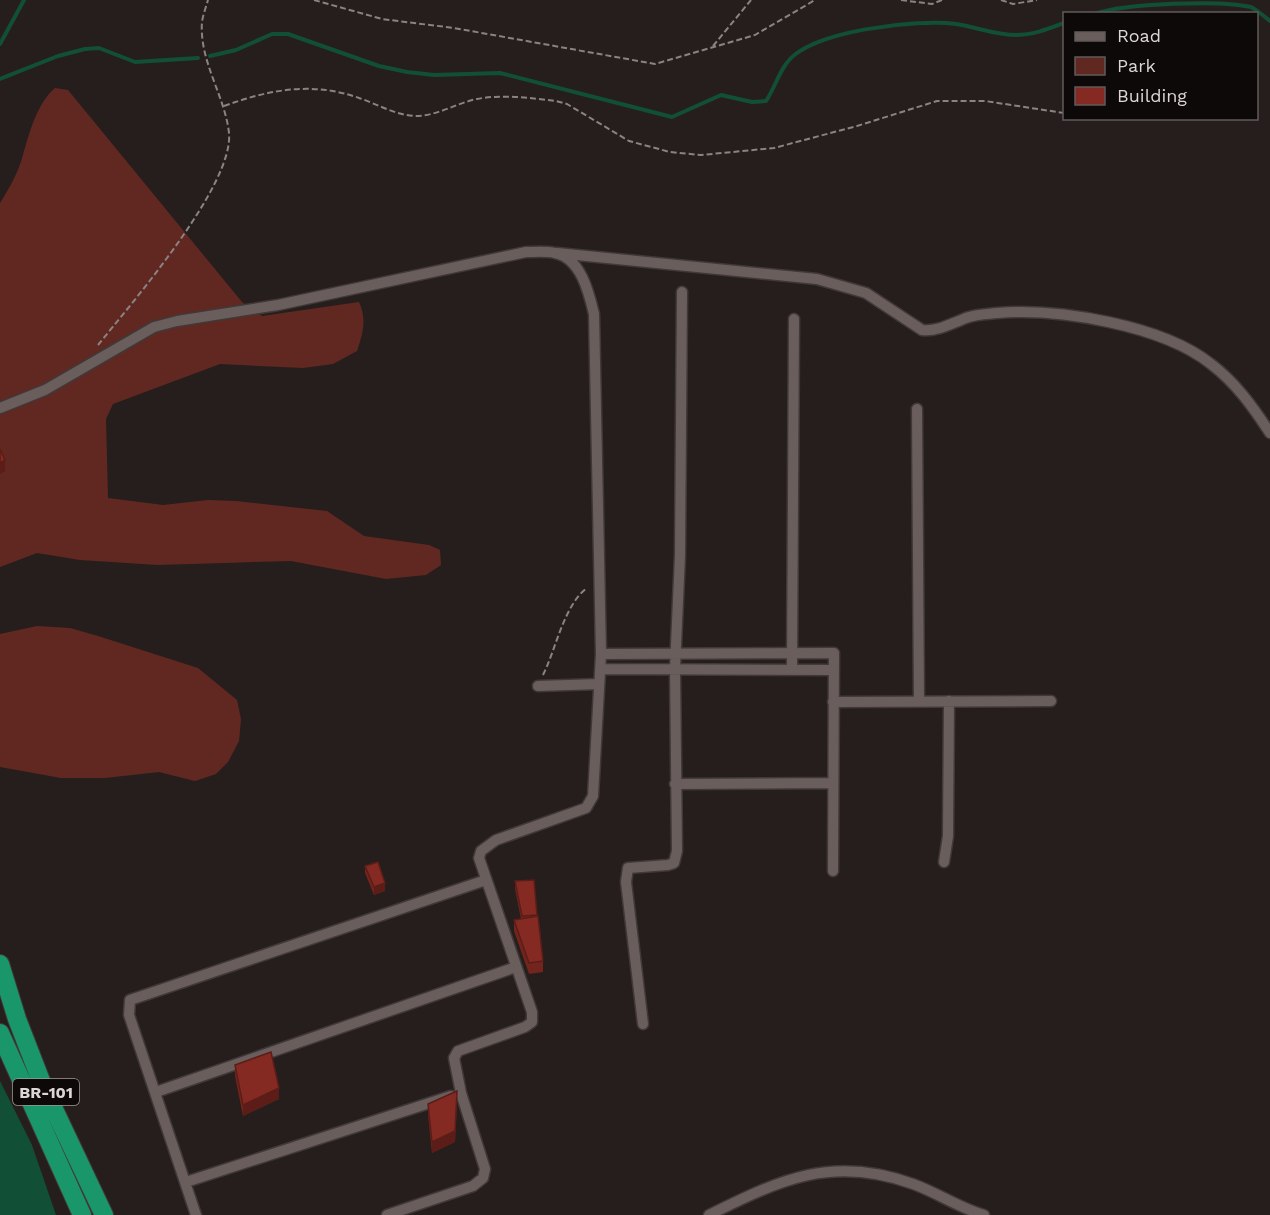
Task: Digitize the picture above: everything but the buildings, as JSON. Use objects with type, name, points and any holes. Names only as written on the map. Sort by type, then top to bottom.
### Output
[{"type":"highway","name":"BR-101","points":[[0,964],[17,1019],[43,1086],[104,1215]]},
{"type":"highway","name":"BR-101","points":[[0,1033],[82,1215]]},
{"type":"street","points":[[387,1215],[473,1186],[483,1178],[485,1169],[461,1093],[454,1058],[458,1051],[525,1027],[532,1022],[532,1012],[479,858],[481,851],[487,845],[591,804],[601,669],[594,314],[587,287],[576,269],[556,253]]},
{"type":"street","points":[[0,408],[45,390],[145,332],[177,321],[278,305],[498,256],[556,253],[817,279],[866,293],[922,330],[930,332],[972,316],[999,313],[1075,316],[1131,327],[1179,345],[1209,362],[1244,395],[1270,433]]},
{"type":"street","points":[[644,1024],[627,875],[628,868],[633,866],[674,862],[677,851],[675,668],[680,555],[682,292]]},
{"type":"street","points":[[792,669],[794,320]]},
{"type":"street","points":[[916,409],[919,701]]},
{"type":"street","points":[[601,654],[834,653],[832,871]]},
{"type":"street","points":[[601,669],[834,670]]},
{"type":"street","points":[[538,686],[599,684]]},
{"type":"street","points":[[944,862],[948,837],[949,701]]},
{"type":"street","points":[[833,702],[1051,701]]},
{"type":"street","points":[[675,784],[832,783]]},
{"type":"street","points":[[196,1215],[129,1015],[130,1000],[486,880]]},
{"type":"street","points":[[156,1092],[516,967]]},
{"type":"street","points":[[186,1182],[461,1093]]},
{"type":"street","points":[[709,1215],[779,1181],[816,1173],[842,1171],[876,1173],[898,1179],[916,1185],[957,1206],[984,1215]]},
{"type":"path","points":[[96,347],[149,282],[216,183],[226,154],[229,136],[224,106],[206,55],[202,23],[208,0]]},
{"type":"path","points":[[314,0],[382,20],[454,28],[655,64],[755,36],[815,0]]},
{"type":"path","points":[[712,47],[751,0]]},
{"type":"path","points":[[902,0],[932,4],[942,0]]},
{"type":"path","points":[[1001,0],[1013,4],[1037,0]]},
{"type":"path","points":[[224,106],[267,92],[303,88],[356,96],[391,111],[417,116],[437,113],[478,99],[546,100],[567,104],[629,141],[670,152],[701,155],[774,148],[857,126],[937,101],[985,101],[1063,113]]},
{"type":"path","points":[[538,686],[576,599],[599,582]]},
{"type":"green space","points":[[55,88],[68,90],[242,302],[262,316],[359,302],[363,314],[362,332],[357,351],[333,364],[303,368],[220,364],[113,404],[106,419],[108,498],[163,505],[208,500],[236,501],[327,511],[364,536],[429,545],[440,550],[441,565],[426,575],[386,579],[291,561],[158,565],[80,560],[37,553],[0,567],[0,203],[19,167],[39,110]]},
{"type":"green space","points":[[37,626],[70,628],[198,668],[237,700],[241,719],[239,741],[228,762],[216,774],[195,781],[159,772],[105,778],[61,778],[0,767],[0,634]]},
{"type":"shaded area","points":[[0,1081],[32,1145],[56,1215],[0,1215]]},
{"type":"waterway","points":[[0,44],[24,0]]},
{"type":"waterway","points":[[1102,12],[1150,5],[1237,5],[1251,7],[1270,21]]},
{"type":"waterway","points":[[210,56],[236,50],[272,34],[288,34],[379,66],[434,75],[500,73],[672,117],[721,95],[752,102],[766,101],[783,68],[798,52],[840,35],[865,29],[892,25],[939,23],[956,24],[1001,34],[1022,35],[1063,23]]},
{"type":"waterway","points":[[0,79],[58,56],[85,49],[99,48],[135,62],[198,58]]}]
